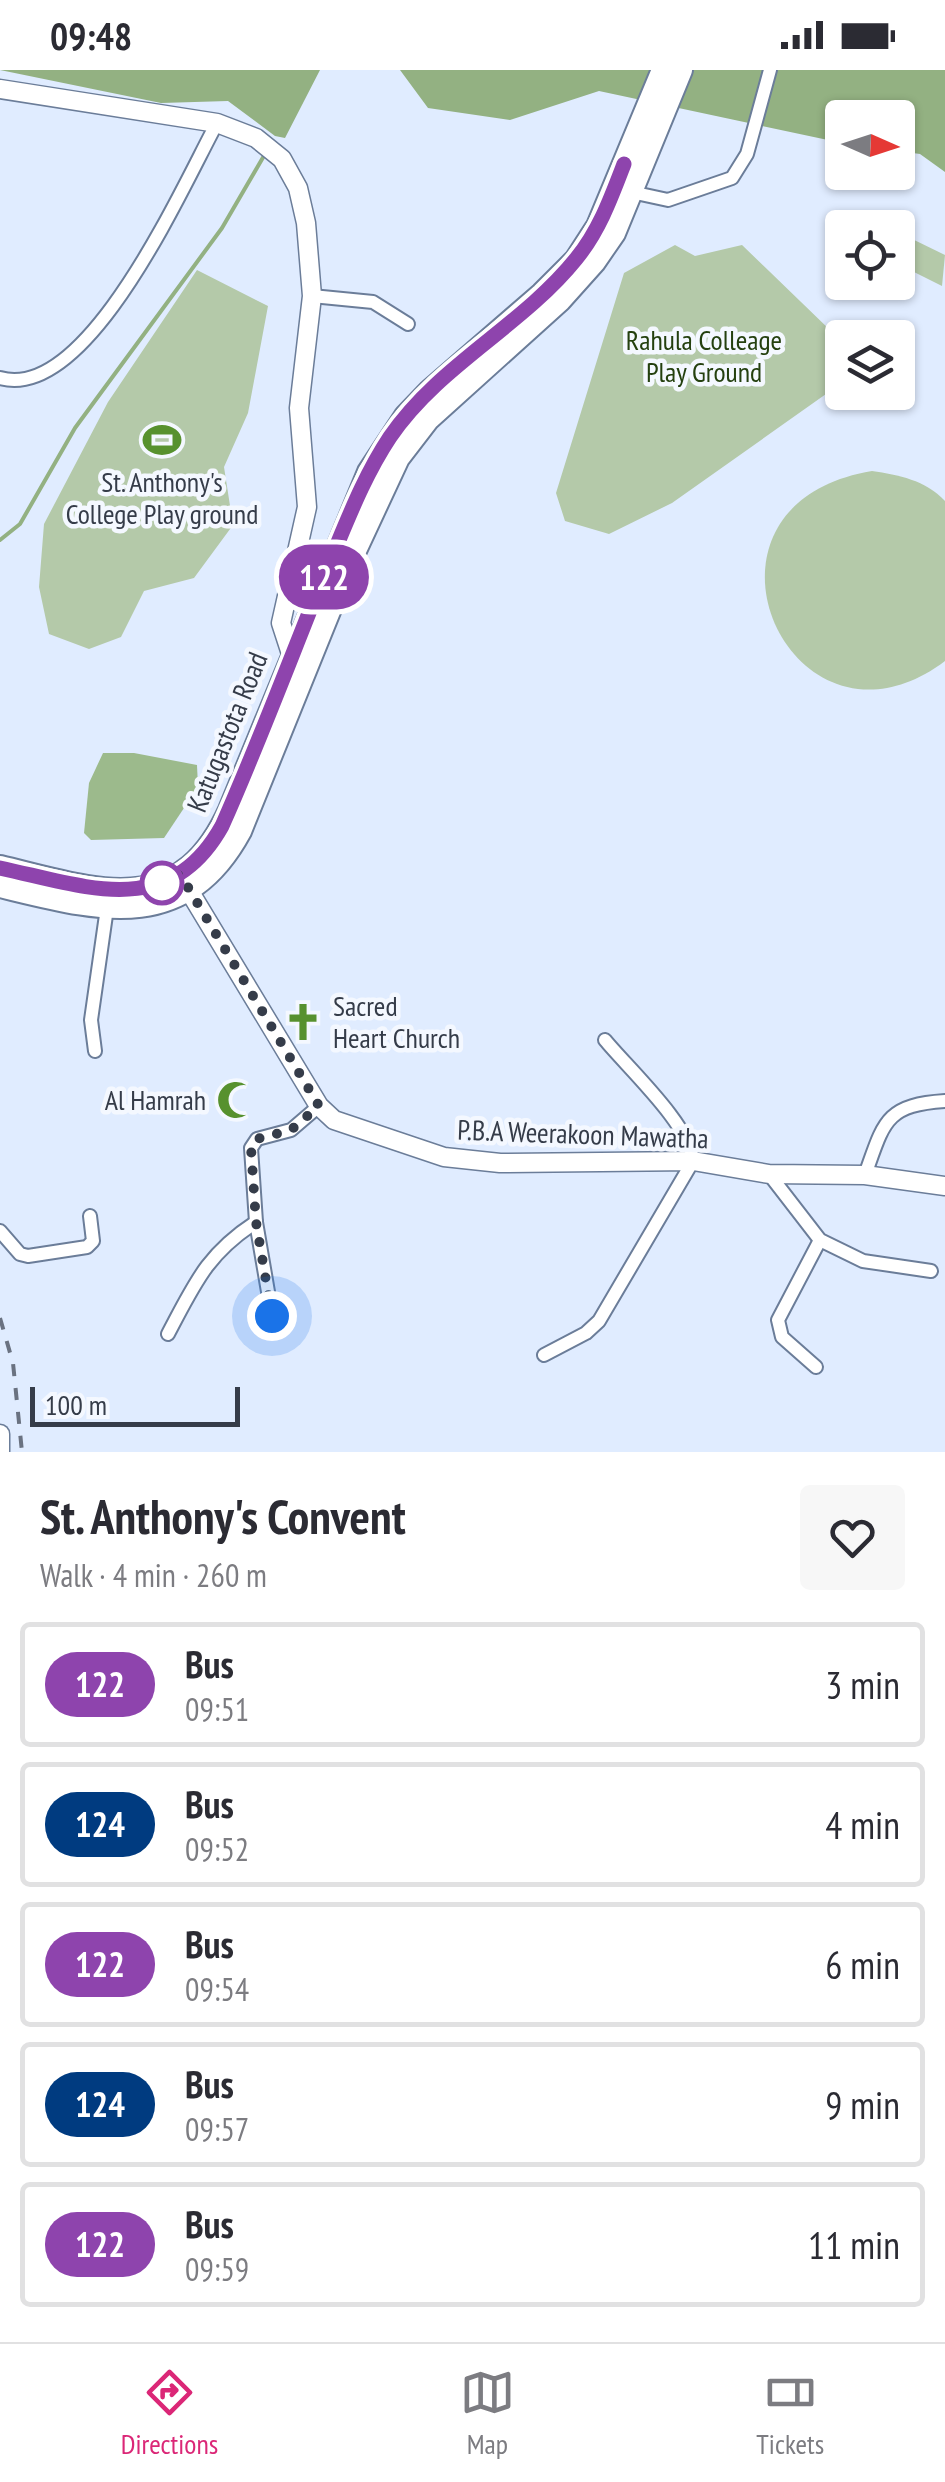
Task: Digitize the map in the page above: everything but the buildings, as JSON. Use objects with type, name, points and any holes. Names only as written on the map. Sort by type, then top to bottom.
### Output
[{"type":"highway","points":[[632,175],[663,70]]},
{"type":"highway","points":[[632,175],[681,70]]},
{"type":"highway","name":"Katugastota Road","points":[[0,886],[77,904],[148,907],[184,881],[222,826],[297,666],[369,472],[393,433],[430,391],[576,260],[632,175]]},
{"type":"highway","name":"Katugastota Road","points":[[0,868],[120,892],[184,881]]},
{"type":"street","points":[[632,175],[668,200],[732,178],[747,154],[770,70]]},
{"type":"street","points":[[0,89],[217,123],[256,138],[282,159],[298,188],[306,223],[312,296],[299,408],[307,507],[281,623],[297,666]]},
{"type":"street","points":[[0,378],[17,380],[50,371],[71,356],[102,322],[139,269],[217,123]]},
{"type":"street","points":[[312,296],[373,302],[408,324]]},
{"type":"street","points":[[184,881],[319,1106],[291,1130],[257,1139],[251,1148],[256,1222],[272,1316]]},
{"type":"street","points":[[95,1051],[91,1020],[107,908]]},
{"type":"street","points":[[544,1355],[586,1333],[599,1321],[693,1160],[692,1151],[674,1122],[605,1040]]},
{"type":"street","points":[[865,1175],[890,1116],[913,1103],[945,1101]]},
{"type":"street","name":"P.B.A Weerakoon Mawatha","points":[[319,1106],[334,1120],[444,1157],[500,1163],[693,1160],[769,1174],[865,1175],[945,1186]]},
{"type":"street","points":[[769,1174],[820,1240],[863,1262],[931,1271]]},
{"type":"street","points":[[0,1231],[20,1254],[28,1256],[86,1247],[93,1241],[90,1216]]},
{"type":"street","points":[[168,1334],[200,1272],[226,1242],[256,1222]]},
{"type":"street","points":[[816,1367],[782,1337],[778,1320],[820,1240]]},
{"type":"street","points":[[0,1434],[0,1451]]},
{"type":"green space","points":[[915,240],[945,255],[942,286],[915,272]]},
{"type":"green space","name":"Rahula Colleage Play Ground","points":[[675,245],[695,256],[742,245],[825,325],[825,395],[672,503],[609,534],[565,521],[556,493],[624,273]]},
{"type":"green space","name":"St. Anthony's College Play ground","points":[[197,270],[268,306],[248,413],[224,467],[233,525],[194,578],[144,591],[121,637],[89,649],[49,634],[39,587],[44,524],[108,402]]},
{"type":"green space","points":[[872,471],[920,483],[945,501],[945,661],[889,688],[840,685],[800,661],[774,622],[765,577],[776,531],[810,494]]},
{"type":"shaded area","points":[[0,70],[320,70],[285,138],[275,136],[228,101],[161,103]]},
{"type":"shaded area","points":[[400,70],[945,70],[945,172],[915,153],[915,100],[825,100],[825,139],[599,91],[510,120],[428,108]]},
{"type":"shaded area","points":[[103,753],[134,753],[197,765],[198,787],[164,838],[91,840],[84,833],[89,783]]},
{"type":"waterway","points":[[0,540],[20,524],[75,428],[222,228],[265,154]]},
{"type":"railway","points":[[0,1318],[13,1363],[22,1452]]},
{"type":"bus line","name":"122","points":[[0,868],[129,892],[171,879],[200,858],[222,826],[354,505],[380,452],[430,391],[576,260],[598,226],[624,164]]},
{"type":"place","name":"St. Anthony's College Play ground","points":[[162,440]]},
{"type":"place","name":"Sacred Heart Church","points":[[303,1022]]},
{"type":"place","name":"Al Hamrah","points":[[236,1100]]},
{"type":"route","points":[[162,883],[180,874],[319,1106],[291,1130],[257,1139],[251,1148],[256,1222],[272,1316]]}]
